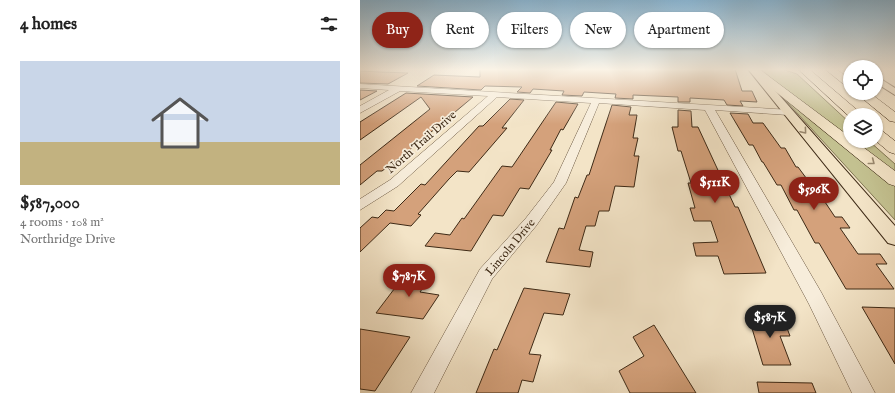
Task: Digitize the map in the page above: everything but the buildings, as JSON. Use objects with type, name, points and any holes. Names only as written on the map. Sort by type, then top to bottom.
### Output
[{"type":"highway","points":[[776,87],[895,180]]},
{"type":"highway","points":[[824,87],[848,108]]},
{"type":"highway","points":[[871,100],[895,118]]},
{"type":"highway","points":[[883,139],[895,149]]},
{"type":"main road","points":[[767,87],[895,238]]},
{"type":"street","points":[[377,87],[788,112]]},
{"type":"street","points":[[360,110],[397,89]]},
{"type":"street","name":"North Trail Drive","points":[[360,205],[394,183],[495,94]]},
{"type":"street","name":"Lincoln Drive","points":[[422,393],[486,274],[539,212],[560,183],[596,100]]},
{"type":"street","points":[[709,108],[815,298],[864,393]]},
{"type":"shaded area","points":[[781,87],[811,87],[843,117],[843,136]]},
{"type":"shaded area","points":[[777,91],[843,144],[843,148],[849,148],[895,185],[895,220]]},
{"type":"shaded area","points":[[859,148],[877,148],[895,164],[895,175]]}]
